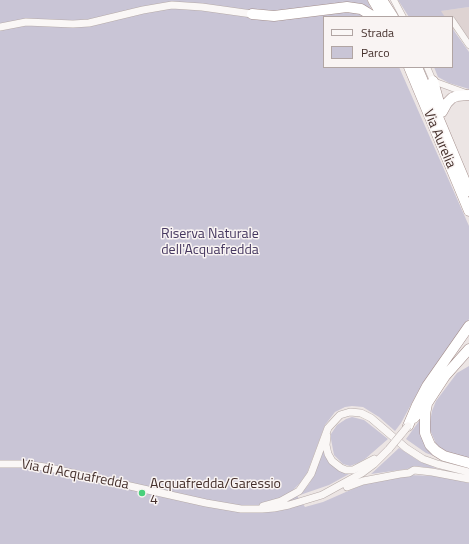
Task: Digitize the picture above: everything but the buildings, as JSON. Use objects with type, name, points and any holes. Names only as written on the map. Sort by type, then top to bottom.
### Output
[{"type":"highway","points":[[373,0],[383,16]]},
{"type":"highway","points":[[382,0],[392,16]]},
{"type":"highway","points":[[252,14],[274,16],[347,7],[361,9],[372,16]]},
{"type":"highway","points":[[402,68],[415,94],[429,116]]},
{"type":"highway","name":"Via Aurelia","points":[[409,68],[469,211]]},
{"type":"highway","name":"Via Aurelia","points":[[418,68],[469,191]]},
{"type":"highway","points":[[433,81],[442,112],[469,181]]},
{"type":"highway","points":[[442,112],[452,98],[469,95]]},
{"type":"highway","points":[[459,186],[469,218]]},
{"type":"highway","points":[[408,426],[417,404],[427,386],[469,326]]},
{"type":"highway","points":[[408,426],[428,402],[445,376],[469,349]]},
{"type":"highway","points":[[445,376],[469,359]]},
{"type":"highway","points":[[428,402],[424,426],[430,445],[444,456],[469,463]]},
{"type":"street","points":[[394,0],[402,16]]},
{"type":"street","points":[[0,27],[26,22],[73,24],[89,23],[143,10],[172,6],[202,7],[252,14]]},
{"type":"street","points":[[453,21],[469,45]]},
{"type":"street","points":[[427,68],[433,81],[469,95]]},
{"type":"street","points":[[241,509],[281,501],[299,491],[311,474],[326,431],[340,415],[347,412],[361,413],[371,418],[418,456],[432,463],[469,472]]},
{"type":"street","points":[[331,424],[327,435],[327,451],[332,461],[344,470],[356,469],[389,449]]},
{"type":"street","name":"Via di Acquafredda","points":[[0,464],[27,464],[53,468],[206,504],[241,509],[274,508],[322,495],[362,473],[374,464],[389,449],[408,426]]},
{"type":"street","points":[[322,495],[363,481],[409,473],[414,470],[469,479]]},
{"type":"shaded area","points":[[469,7],[469,41],[459,28],[454,31],[453,30],[453,16],[444,16],[440,11]]},
{"type":"green space","name":"Riserva Naturale dell'Acquafredda","points":[[0,0],[367,0],[375,16],[323,16],[323,68],[399,68],[469,226],[469,319],[419,390],[395,431],[379,417],[363,407],[345,407],[335,412],[325,425],[307,473],[293,490],[305,507],[323,502],[371,481],[406,475],[439,476],[469,483],[469,544],[0,544]]},
{"type":"green space","points":[[398,0],[469,0],[469,7],[441,11],[444,16],[408,16]]},
{"type":"green space","points":[[453,29],[469,52],[469,89],[449,83],[438,77],[434,68],[453,68]]},
{"type":"green space","points":[[469,366],[469,458],[453,455],[437,446],[430,430],[430,422],[436,401],[457,373]]},
{"type":"green space","points":[[352,417],[364,420],[388,439],[365,459],[350,466],[343,464],[334,455],[331,434],[337,425]]},
{"type":"green space","points":[[420,420],[440,458],[426,453],[406,439]]},
{"type":"green space","points":[[399,448],[419,461],[438,469],[416,466],[407,469],[371,474]]},
{"type":"green space","points":[[322,452],[324,452],[334,467],[344,473],[349,474],[329,485],[300,495],[313,477]]},
{"type":"place","name":"Acquafredda/Garessio 4","points":[[142,493]]}]
